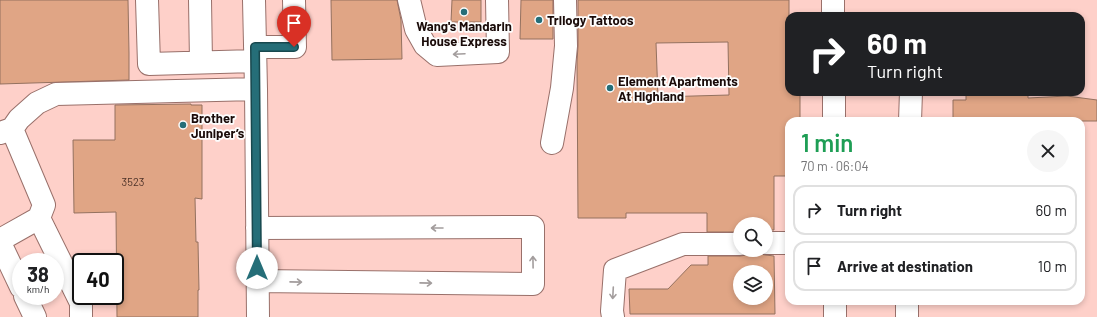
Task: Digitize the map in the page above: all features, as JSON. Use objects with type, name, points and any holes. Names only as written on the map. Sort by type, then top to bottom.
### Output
[{"type":"street","points":[[147,0],[149,64],[201,62],[294,47],[294,0]]},
{"type":"street","points":[[200,0],[201,62]]},
{"type":"street","points":[[254,0],[258,317]]},
{"type":"street","points":[[409,0],[416,28],[425,44],[437,55],[498,52],[496,0]]},
{"type":"street","points":[[552,143],[562,88],[566,46],[565,0]]},
{"type":"street","points":[[833,0],[833,12]]},
{"type":"street","points":[[12,268],[0,242],[39,218],[44,205],[6,131],[37,103],[56,94],[256,88]]},
{"type":"street","points":[[834,96],[834,117]]},
{"type":"street","points":[[910,117],[911,96]]},
{"type":"street","points":[[39,218],[81,303],[81,317]]},
{"type":"street","points":[[257,228],[533,227],[534,284],[257,282]]},
{"type":"street","points":[[773,243],[785,243]]},
{"type":"street","points":[[613,317],[612,311],[615,270],[683,244],[733,244]]},
{"type":"street","points":[[29,305],[35,317]]},
{"type":"street","points":[[835,305],[836,317]]},
{"type":"street","points":[[907,305],[907,317]]},
{"type":"building","points":[[0,0],[128,0],[129,80],[0,84]]},
{"type":"building","points":[[331,0],[397,0],[401,20],[402,59],[332,60]]},
{"type":"building","name":"Wang's Mandarin House Express","points":[[452,0],[481,0],[481,22],[451,22]]},
{"type":"building","name":"Trilogy Tattoos","points":[[521,0],[553,0],[553,39],[520,39]]},
{"type":"building","name":"Element Apartments At Highland","points":[[578,0],[789,0],[789,12],[785,12],[785,96],[800,96],[800,117],[785,117],[785,176],[774,176],[774,230],[773,217],[733,217],[733,232],[707,232],[707,213],[626,213],[626,218],[578,218]],"holes":[[[728,42],[729,95],[658,97],[656,43]]]},
{"type":"building","points":[[966,96],[1028,96],[1028,98],[1067,96],[1097,100],[1097,121],[1085,121],[1085,117],[953,117],[953,100],[966,100]]},
{"type":"building","points":[[115,105],[202,105],[202,199],[195,198],[196,242],[198,242],[198,317],[117,317],[117,305],[124,305],[124,253],[116,253],[116,212],[74,213],[73,140],[115,140]]},
{"type":"building","points":[[708,256],[774,256],[775,314],[630,314],[629,289],[668,289],[691,265],[708,265]]},
{"type":"place","name":"Wang's Mandarin House Express","points":[[464,12]]},
{"type":"place","name":"Trilogy Tattoos","points":[[539,20]]},
{"type":"place","name":"Element Apartments At Highland","points":[[610,88]]},
{"type":"place","name":"Brother Juniper’s","points":[[183,125]]},
{"type":"route","points":[[257,268],[255,47],[294,47]]}]
